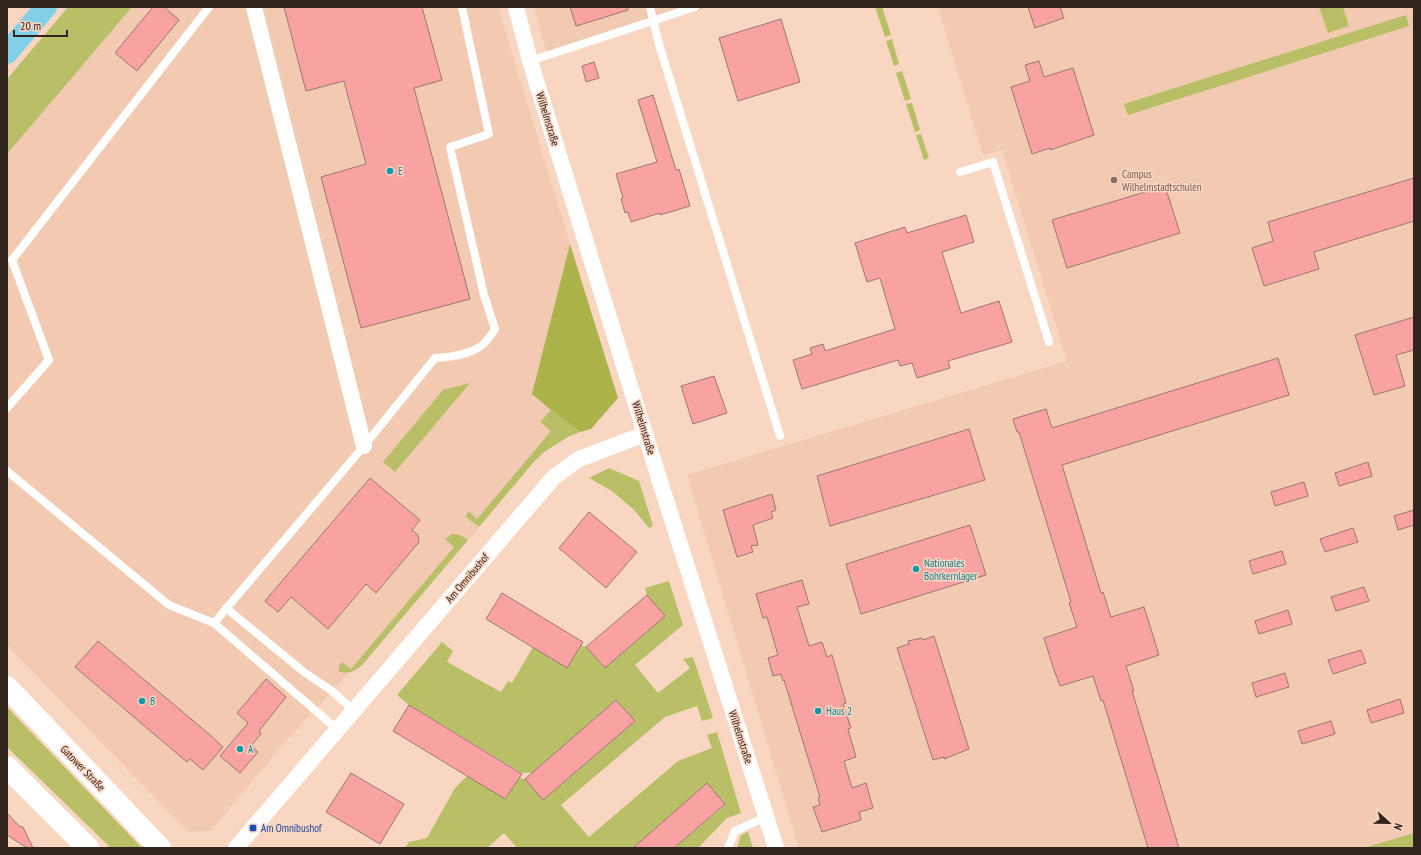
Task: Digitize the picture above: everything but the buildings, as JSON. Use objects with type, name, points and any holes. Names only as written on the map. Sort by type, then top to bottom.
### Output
[{"type":"main road","points":[[7,53],[46,7]]},
{"type":"main road","name":"Gatower Straße","points":[[7,687],[160,848]]},
{"type":"main road","points":[[7,767],[88,848]]},
{"type":"street","points":[[254,7],[364,446]]},
{"type":"street","name":"Wilhelmstraße","points":[[516,7],[530,61],[645,434],[776,848]]},
{"type":"street","name":"Am Omnibushof","points":[[236,848],[554,477],[579,459],[645,434]]},
{"type":"lane","points":[[7,408],[49,360],[12,260],[209,7]]},
{"type":"lane","points":[[214,623],[364,446],[436,358],[459,356],[481,346],[495,329],[484,295],[450,147],[488,134],[462,7]]},
{"type":"lane","points":[[650,7],[780,436]]},
{"type":"lane","points":[[530,61],[695,7]]},
{"type":"lane","points":[[960,172],[993,162],[1049,342]]},
{"type":"lane","points":[[7,471],[169,604],[214,623],[338,730]]},
{"type":"lane","points":[[226,608],[304,672],[332,691],[354,711]]},
{"type":"lane","points":[[728,848],[735,831],[766,817]]},
{"type":"shaded area","points":[[132,7],[498,7],[570,244],[533,393],[551,410],[540,422],[551,431],[537,448],[532,464],[370,656],[357,670],[349,673],[287,740],[210,831],[188,832],[7,645],[7,154]]},
{"type":"shaded area","points":[[534,7],[709,7],[548,58]]},
{"type":"shaded area","points":[[938,7],[1414,7],[1414,833],[1363,848],[799,848],[687,475],[1067,361],[1002,150],[983,155]]},
{"type":"green space","points":[[68,7],[132,7],[7,154],[7,79]]},
{"type":"green space","points":[[875,7],[882,7],[891,35],[885,37]]},
{"type":"green space","points":[[1319,7],[1343,7],[1349,26],[1328,33]]},
{"type":"green space","points":[[1406,15],[1409,26],[1128,115],[1124,104]]},
{"type":"green space","points":[[892,39],[899,64],[894,66],[886,41]]},
{"type":"green space","points":[[902,71],[911,99],[905,101],[896,73]]},
{"type":"green space","points":[[912,103],[920,130],[915,132],[906,104]]},
{"type":"green space","points":[[921,134],[929,158],[924,160],[916,135]]},
{"type":"green space","points":[[570,244],[618,398],[591,429],[580,432],[532,394]]},
{"type":"green space","points":[[470,383],[395,472],[383,462],[443,390]]},
{"type":"green space","points":[[551,410],[580,432],[568,437],[544,452],[532,464],[479,527],[466,517],[468,511],[477,519],[551,431],[540,422]]},
{"type":"green space","points":[[609,468],[639,481],[653,526],[649,528],[634,510],[612,491],[589,478]]},
{"type":"green space","points":[[452,534],[460,535],[468,540],[362,665],[351,672],[339,672],[339,667],[342,662],[351,669],[454,547],[445,539]]},
{"type":"green space","points":[[669,581],[683,625],[635,665],[658,693],[690,668],[683,659],[693,657],[713,718],[702,721],[697,706],[665,717],[561,805],[589,837],[678,761],[712,748],[707,735],[717,732],[741,813],[727,818],[698,848],[674,848],[725,805],[707,784],[633,848],[517,848],[504,833],[487,848],[405,848],[409,842],[427,838],[455,788],[467,776],[505,799],[519,778],[525,779],[543,800],[635,721],[616,700],[532,773],[522,773],[409,705],[397,695],[442,642],[453,651],[447,662],[501,692],[508,681],[512,683],[533,647],[567,668],[581,645],[586,647],[605,668],[665,616],[647,595],[645,588]]},
{"type":"green space","points":[[7,707],[142,848],[111,848],[7,747]]},
{"type":"green space","points":[[748,832],[753,848],[737,848],[741,835]]},
{"type":"green space","points":[[1414,833],[1414,848],[1363,848]]},
{"type":"place","name":"E","points":[[390,171]]},
{"type":"place","name":"Campus Wilhelmstadtschulen","points":[[1114,180]]},
{"type":"place","name":"Nationales Bohrkernlager","points":[[916,569]]},
{"type":"place","name":"B","points":[[142,701]]},
{"type":"place","name":"Haus 2","points":[[818,711]]},
{"type":"place","name":"A","points":[[240,749]]},
{"type":"place","name":"Am Omnibushof","points":[[253,828]]}]
